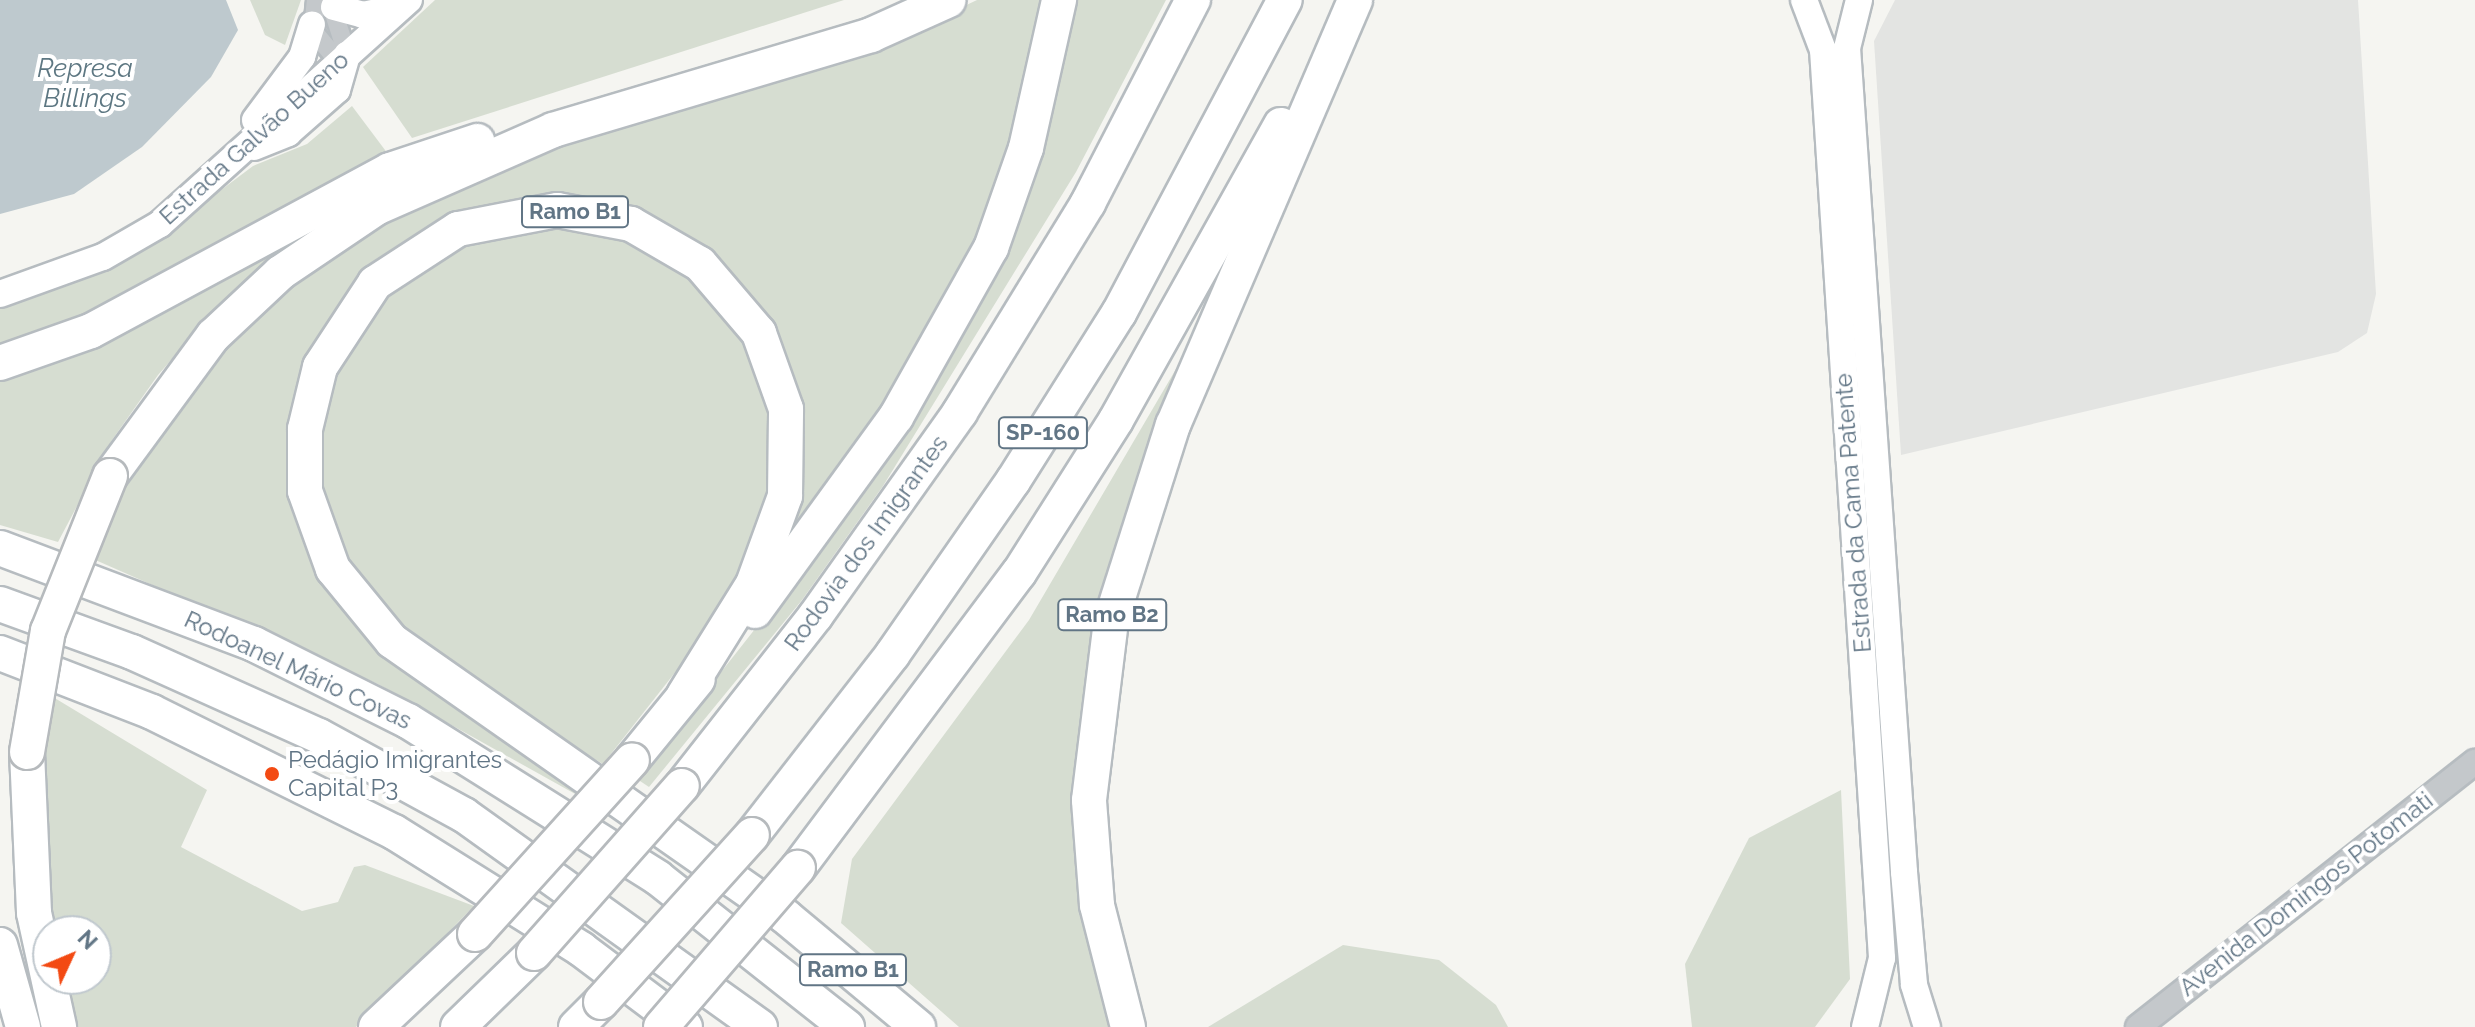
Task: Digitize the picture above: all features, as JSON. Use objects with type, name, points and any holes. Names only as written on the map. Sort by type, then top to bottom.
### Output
[{"type":"highway","points":[[59,1027],[34,913],[27,752],[48,631],[110,476],[213,336],[280,273],[378,207],[553,130],[857,40],[949,0]]},
{"type":"highway","points":[[376,1027],[475,934],[632,760],[841,498],[971,290],[1009,206],[1059,0]]},
{"type":"highway","name":"Rodovia dos Imigrantes","points":[[458,1027],[534,953],[682,786],[816,615],[960,412],[1088,203],[1193,0]]},
{"type":"highway","name":"SP-160","points":[[576,1027],[752,835],[892,655],[1013,481],[1119,313],[1285,0]]},
{"type":"highway","points":[[661,1027],[798,868],[948,674],[1116,420],[1349,0]]},
{"type":"highway","name":"Ramo B2","points":[[1128,1027],[1097,905],[1089,800],[1111,620],[1173,425],[1355,0]]},
{"type":"highway","points":[[0,363],[91,331],[390,170],[500,135],[553,130]]},
{"type":"highway","name":"Ramo B1","points":[[684,695],[753,584],[785,496],[786,409],[759,333],[700,264],[631,224],[557,210],[458,229],[375,283],[320,367],[305,429],[305,480],[333,569],[392,641],[786,917],[918,1027]]},
{"type":"highway","name":"Rodoanel Mário Covas","points":[[0,548],[254,644],[408,721],[658,878],[847,1027]]},
{"type":"highway","points":[[0,604],[132,652],[319,736],[464,815],[760,1027]]},
{"type":"highway","points":[[0,653],[139,706],[394,832],[581,949],[685,1027]]},
{"type":"highway","points":[[0,945],[23,1027]]},
{"type":"main road","name":"Estrada da Cama Patente","points":[[1804,0],[1823,50],[1879,910],[1881,980],[1865,1027]]},
{"type":"main road","name":"Estrada da Cama Patente","points":[[1859,0],[1847,48],[1904,872],[1914,985],[1927,1027]]},
{"type":"main road","points":[[243,149],[302,57],[323,8],[363,15],[405,4]]},
{"type":"main road","name":"Estrada Galvão Bueno","points":[[343,58],[405,4]]},
{"type":"main road","points":[[243,149],[288,133],[337,90],[343,58]]},
{"type":"main road","name":"Estrada Galvão Bueno","points":[[0,294],[133,241],[243,149]]},
{"type":"street","points":[[323,8],[343,58]]},
{"type":"street","points":[[323,8],[343,58]]},
{"type":"street","name":"Avenida Domingos Potomati","points":[[2138,1027],[2475,762]]},
{"type":"shaded area","points":[[250,0],[301,0],[285,45],[265,35]]},
{"type":"shaded area","points":[[435,0],[844,0],[412,138],[363,67]]},
{"type":"shaded area","points":[[977,0],[1045,0],[1004,174],[939,327],[750,606],[796,494],[751,308],[577,204],[376,266],[322,330],[293,407],[288,478],[310,558],[330,596],[393,663],[586,786],[577,795],[378,684],[84,555],[161,411],[315,257],[495,163],[918,28]]},
{"type":"shaded area","points":[[1067,0],[1166,0],[1076,172],[883,486],[802,600],[649,787],[637,779],[766,615],[923,391]]},
{"type":"shaded area","points":[[1895,0],[2358,0],[2376,294],[2367,333],[2338,352],[1901,455],[1874,41]]},
{"type":"shaded area","points":[[352,106],[394,162],[92,313],[0,349],[0,304],[84,277],[148,245],[253,166],[307,144]]},
{"type":"shaded area","points":[[518,223],[612,230],[705,285],[759,362],[779,459],[757,552],[710,628],[603,764],[416,653],[330,553],[311,410],[369,300],[473,232]]},
{"type":"shaded area","points":[[306,233],[212,313],[158,375],[112,440],[58,542],[0,525],[0,372]]},
{"type":"shaded area","points":[[1217,299],[1148,468],[1081,885],[1113,1027],[959,1027],[841,923],[852,859],[1029,620]]},
{"type":"shaded area","points":[[48,694],[207,790],[181,847],[302,911],[338,902],[354,867],[365,865],[474,906],[356,1027],[70,1027],[61,995],[112,995],[112,915],[46,915],[37,824]]},
{"type":"shaded area","points":[[1841,790],[1850,979],[1815,1027],[1692,1027],[1685,964],[1749,838]]},
{"type":"shaded area","points":[[1343,945],[1439,960],[1496,1005],[1508,1027],[1208,1027]]},
{"type":"water","name":"Represa Billings","points":[[0,0],[226,0],[238,30],[211,77],[142,147],[74,194],[0,214]]},
{"type":"place","name":"Pedágio Imigrantes Capital P3","points":[[272,774]]}]
